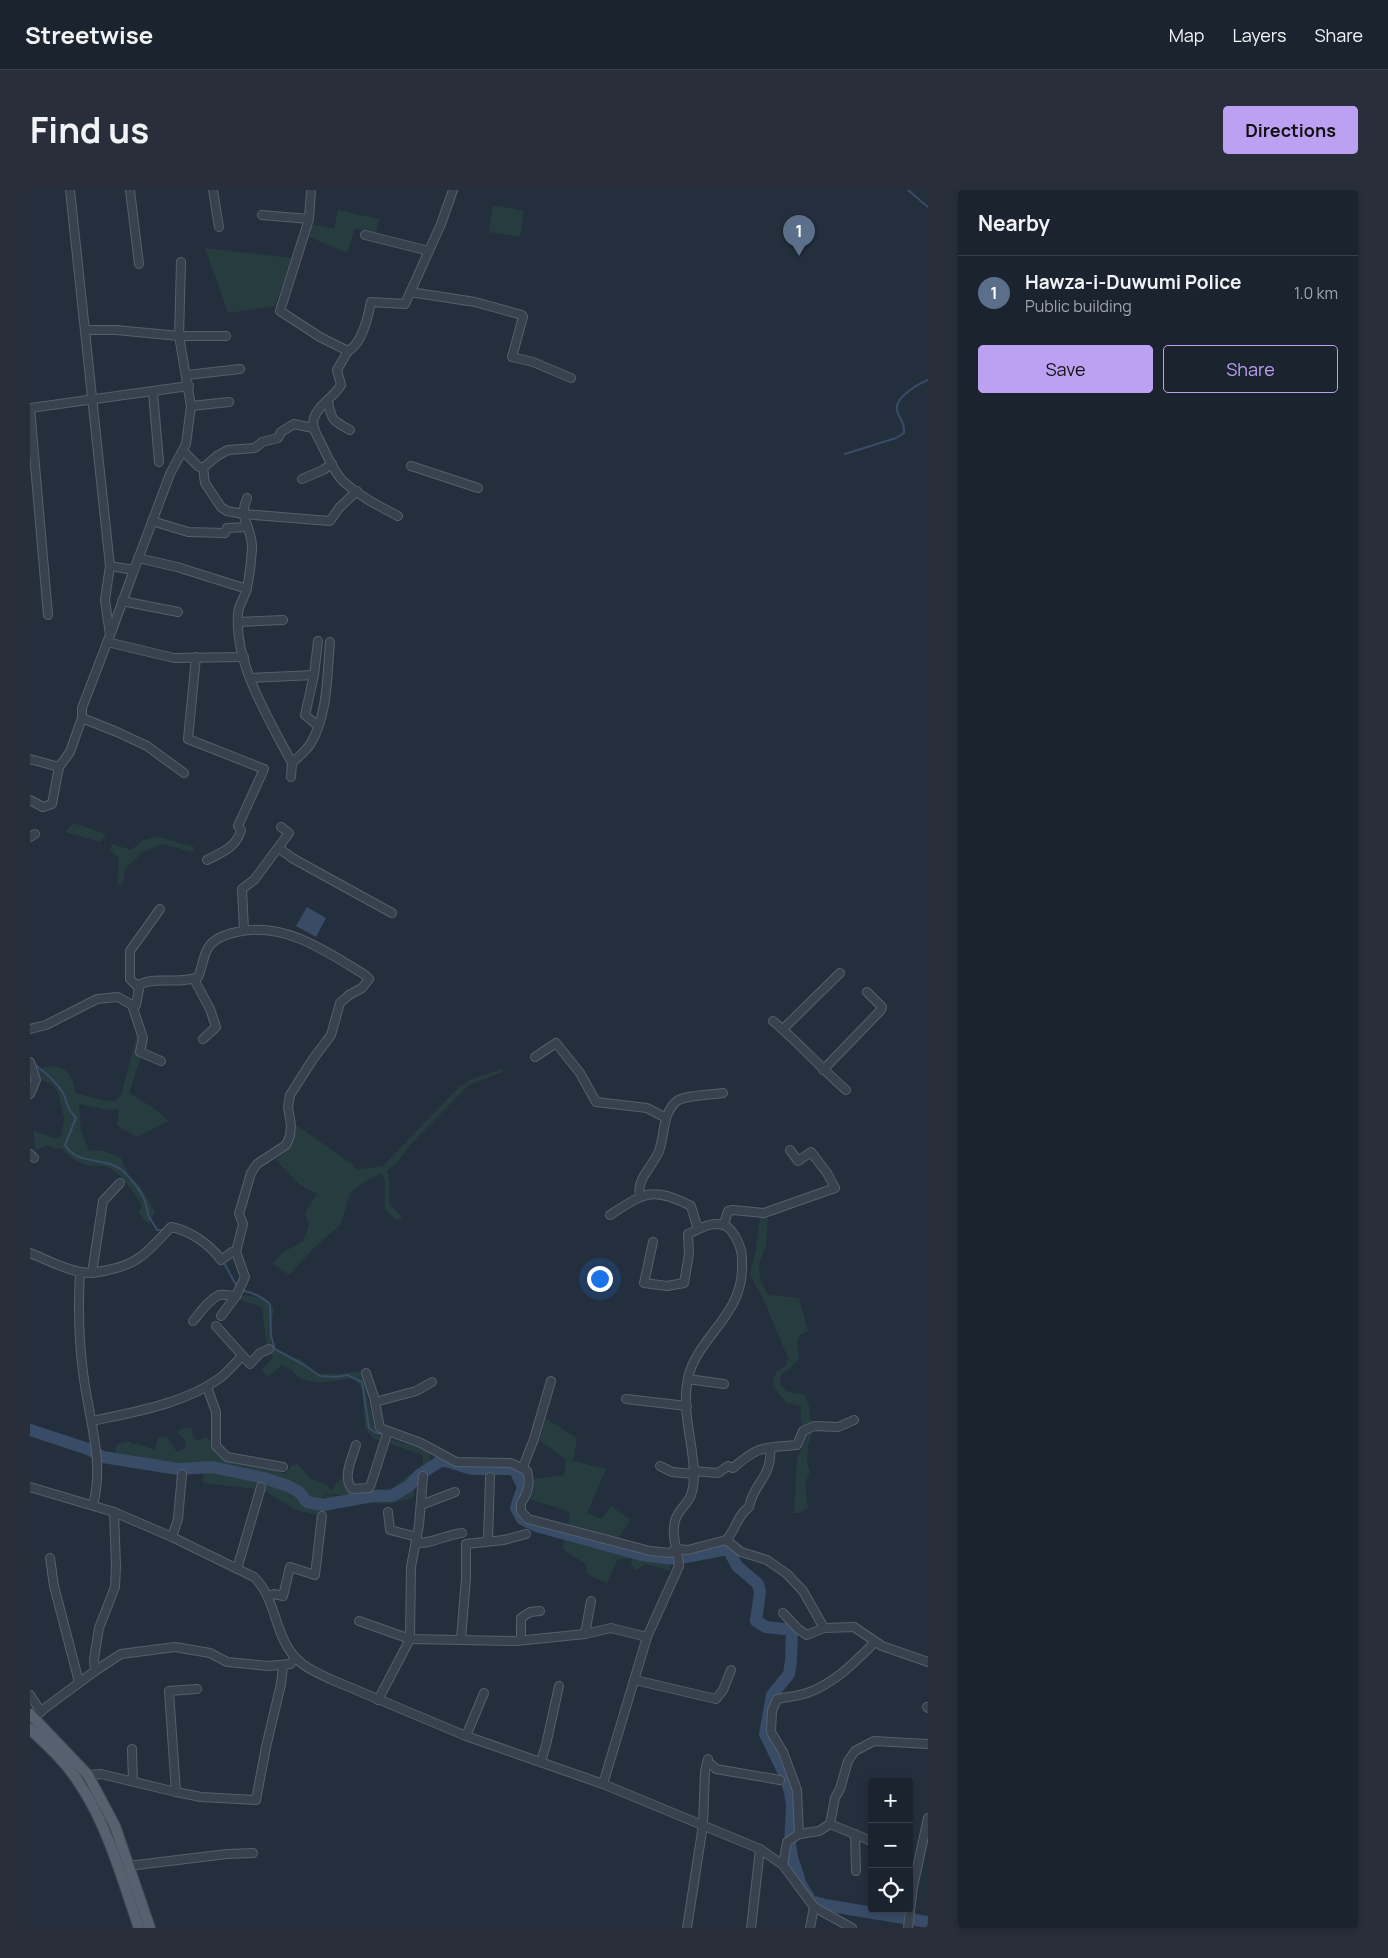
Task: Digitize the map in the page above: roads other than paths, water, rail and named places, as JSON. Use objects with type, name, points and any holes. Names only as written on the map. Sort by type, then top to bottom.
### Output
[{"type":"main road","points":[[35,1714],[88,1775],[115,1826],[150,1928]]},
{"type":"main road","points":[[30,1729],[53,1751],[78,1782],[90,1801],[104,1830],[139,1928]]},
{"type":"street","points":[[70,190],[110,566],[105,600],[108,639]]},
{"type":"street","points":[[130,190],[139,264]]},
{"type":"street","points":[[213,190],[219,227]]},
{"type":"street","points":[[310,190],[309,218],[280,311],[320,337],[348,351]]},
{"type":"street","points":[[398,516],[342,480],[314,428],[313,419],[341,385],[337,370],[366,326],[371,302],[405,304],[441,224],[453,190]]},
{"type":"street","points":[[262,215],[309,218]]},
{"type":"street","points":[[364,235],[429,251]]},
{"type":"street","points":[[30,800],[43,807],[52,804],[59,768],[70,752],[82,718],[82,708],[138,558],[170,474],[186,444],[191,406],[179,336],[181,262]]},
{"type":"street","points":[[410,292],[475,302],[522,315],[524,317],[512,357],[533,362],[571,378]]},
{"type":"street","points":[[85,330],[116,330],[179,336],[226,336]]},
{"type":"street","points":[[187,375],[240,370]]},
{"type":"street","points":[[48,616],[30,408],[93,401],[189,386]]},
{"type":"street","points":[[153,392],[159,462]]},
{"type":"street","points":[[328,401],[331,416],[335,422],[350,430]]},
{"type":"street","points":[[191,406],[229,402]]},
{"type":"street","points":[[203,468],[217,456],[228,450],[255,448],[262,442],[278,438],[281,432],[294,424],[314,428]]},
{"type":"street","points":[[183,451],[198,466],[203,468]]},
{"type":"street","points":[[302,480],[332,464]]},
{"type":"street","points":[[411,466],[478,488]]},
{"type":"street","points":[[203,468],[204,483],[221,507],[227,511],[243,514],[330,521],[338,508],[357,491]]},
{"type":"street","points":[[247,498],[243,514],[252,546],[247,589],[240,604],[239,622],[244,658],[259,701],[292,763],[291,777]]},
{"type":"street","points":[[152,522],[196,533],[225,533],[227,528],[248,527]]},
{"type":"street","points":[[138,558],[177,567],[247,589]]},
{"type":"street","points":[[110,566],[134,570]]},
{"type":"street","points":[[122,601],[178,612]]},
{"type":"street","points":[[239,622],[282,620]]},
{"type":"street","points":[[108,639],[174,658],[244,658]]},
{"type":"street","points":[[318,641],[314,675],[305,716],[318,726]]},
{"type":"street","points":[[292,763],[310,745],[318,726],[326,687],[330,642]]},
{"type":"street","points":[[196,657],[188,739],[264,769],[238,826],[241,830],[239,838],[230,849],[207,860]]},
{"type":"street","points":[[250,678],[314,675]]},
{"type":"street","points":[[82,718],[147,746],[184,773]]},
{"type":"street","points":[[30,759],[59,768]]},
{"type":"street","points":[[244,930],[242,889],[254,880],[289,833],[281,827]]},
{"type":"street","points":[[279,848],[292,858],[392,913]]},
{"type":"street","points":[[139,988],[130,979],[130,950],[160,909]]},
{"type":"street","points":[[132,1005],[136,1005],[140,984],[147,980],[177,982],[198,978],[208,948],[225,934],[244,930],[256,929],[290,934],[321,948],[369,979],[362,988],[349,995],[340,1003],[332,1035],[290,1095],[288,1108],[291,1131],[286,1145],[257,1164],[251,1172],[239,1214],[243,1224],[236,1252],[244,1277],[236,1296],[221,1316]]},
{"type":"street","points":[[783,1029],[840,973]]},
{"type":"street","points":[[194,979],[210,1009],[216,1026],[204,1039]]},
{"type":"street","points":[[823,1070],[881,1010],[882,1007],[867,992]]},
{"type":"street","points":[[30,1029],[46,1025],[97,999],[118,997],[132,1005],[143,1038],[140,1052],[161,1061]]},
{"type":"street","points":[[773,1021],[846,1090]]},
{"type":"street","points":[[535,1057],[556,1043],[580,1073],[596,1102],[647,1108],[666,1118]]},
{"type":"street","points":[[30,1062],[36,1080],[30,1094]]},
{"type":"street","points":[[640,1196],[638,1189],[640,1183],[659,1153],[666,1118],[674,1104],[680,1100],[723,1093]]},
{"type":"street","points":[[724,1224],[728,1212],[733,1210],[764,1213],[835,1188],[812,1152],[798,1161],[790,1150]]},
{"type":"street","points":[[92,1273],[103,1201],[120,1183]]},
{"type":"street","points":[[610,1215],[640,1196],[652,1194],[672,1196],[691,1206],[696,1224],[700,1228]]},
{"type":"street","points":[[603,1784],[647,1637],[679,1566],[673,1542],[675,1520],[691,1497],[694,1472],[692,1448],[687,1429],[688,1379],[693,1363],[734,1304],[739,1290],[743,1252],[730,1228],[724,1224],[713,1224],[700,1228],[688,1234],[689,1254],[684,1283],[667,1286],[644,1284],[653,1242]]},
{"type":"street","points":[[30,1253],[80,1272],[92,1273],[136,1262],[171,1227],[182,1229],[216,1253],[221,1260],[232,1252],[236,1252]]},
{"type":"street","points":[[80,1272],[78,1291],[83,1372],[92,1422],[98,1488],[93,1505]]},
{"type":"street","points":[[193,1321],[218,1296],[222,1294],[236,1296]]},
{"type":"street","points":[[216,1326],[250,1364],[260,1353],[269,1349]]},
{"type":"street","points":[[92,1422],[157,1406],[207,1387],[222,1377],[242,1356]]},
{"type":"street","points":[[366,1373],[375,1402],[380,1428],[421,1443],[456,1462],[511,1464],[523,1468],[527,1470],[529,1485],[527,1495],[520,1504],[521,1511],[528,1519],[650,1551],[677,1552],[726,1540],[730,1536],[739,1515],[748,1508],[751,1496],[764,1478],[771,1457],[770,1448]]},
{"type":"street","points":[[688,1379],[724,1384]]},
{"type":"street","points":[[523,1468],[534,1439],[551,1381]]},
{"type":"street","points":[[375,1402],[416,1392],[432,1382]]},
{"type":"street","points":[[207,1387],[216,1412],[216,1446],[227,1458],[283,1467]]},
{"type":"street","points":[[626,1399],[687,1406]]},
{"type":"street","points":[[660,1466],[672,1472],[718,1473],[728,1466],[733,1468],[748,1455],[762,1448],[796,1445],[803,1431],[814,1426],[838,1427],[854,1420]]},
{"type":"street","points":[[356,1445],[346,1478],[352,1489],[369,1488],[388,1431]]},
{"type":"street","points":[[172,1537],[178,1519],[182,1474]]},
{"type":"street","points":[[378,1700],[410,1639],[411,1568],[416,1540],[422,1476]]},
{"type":"street","points":[[488,1541],[490,1477]]},
{"type":"street","points":[[30,1486],[114,1512],[254,1576],[263,1585],[282,1636],[295,1658],[330,1679],[466,1736],[603,1784],[760,1849],[783,1865],[814,1907],[852,1928]]},
{"type":"street","points":[[237,1569],[261,1487]]},
{"type":"street","points":[[420,1505],[455,1492]]},
{"type":"street","points":[[95,1671],[94,1659],[99,1628],[116,1587],[114,1512]]},
{"type":"street","points":[[388,1512],[390,1530],[416,1540],[421,1544],[451,1534],[462,1533]]},
{"type":"street","points":[[268,1596],[274,1594],[283,1596],[290,1567],[315,1576],[322,1516]]},
{"type":"street","points":[[461,1639],[466,1578],[466,1544],[504,1540],[526,1534]]},
{"type":"street","points":[[726,1540],[740,1552],[767,1560],[787,1574],[803,1591],[824,1628]]},
{"type":"street","points":[[50,1558],[54,1586],[79,1682]]},
{"type":"street","points":[[585,1634],[591,1602]]},
{"type":"street","points":[[521,1640],[521,1618],[530,1612],[540,1612]]},
{"type":"street","points":[[783,1613],[798,1629],[807,1635],[824,1628],[854,1627],[882,1646],[928,1662]]},
{"type":"street","points":[[359,1621],[410,1639],[521,1640],[585,1634],[611,1628],[647,1637]]},
{"type":"street","points":[[799,1834],[797,1790],[783,1752],[771,1732],[772,1711],[777,1699],[806,1693],[822,1686],[844,1672],[875,1642]]},
{"type":"street","points":[[30,1695],[35,1714],[121,1654],[176,1647],[210,1653],[228,1662],[283,1666],[290,1664],[295,1658]]},
{"type":"street","points":[[88,1775],[101,1774],[201,1797],[256,1800],[281,1684],[283,1666]]},
{"type":"street","points":[[635,1680],[716,1699],[723,1690],[732,1670]]},
{"type":"street","points":[[541,1761],[559,1686]]},
{"type":"street","points":[[176,1792],[169,1690],[197,1689]]},
{"type":"street","points":[[466,1736],[484,1693]]},
{"type":"street","points":[[783,1865],[787,1842],[799,1834],[819,1831],[830,1824],[835,1798],[840,1789],[848,1761],[855,1751],[874,1741],[928,1744]]},
{"type":"street","points":[[132,1749],[133,1781]]},
{"type":"street","points":[[687,1928],[703,1825],[707,1761],[716,1769],[780,1780]]},
{"type":"street","points":[[908,1928],[912,1887],[928,1818]]},
{"type":"street","points":[[830,1824],[868,1840]]},
{"type":"street","points":[[855,1834],[856,1871]]},
{"type":"street","points":[[751,1928],[760,1849]]},
{"type":"street","points":[[128,1866],[227,1854],[253,1853]]},
{"type":"street","points":[[810,1928],[814,1907]]},
{"type":"water","points":[[307,907],[326,918],[316,937],[296,926]]},
{"type":"waterway","points":[[908,190],[928,207]]},
{"type":"waterway","points":[[845,454],[896,438],[904,433],[904,425],[898,413],[897,405],[903,396],[928,380]]},
{"type":"waterway","points":[[34,1064],[57,1085],[63,1093],[70,1111],[76,1118],[65,1145],[77,1156],[110,1164],[125,1173],[141,1194],[146,1203],[149,1217],[157,1230],[165,1230]]},
{"type":"waterway","points":[[223,1261],[236,1285]]},
{"type":"waterway","points":[[244,1291],[252,1293],[270,1304],[271,1336],[275,1349],[320,1376],[336,1377],[347,1375],[362,1382],[369,1428],[376,1433],[385,1435]]},
{"type":"waterway","points":[[30,1430],[88,1449],[103,1457],[178,1469],[212,1467],[264,1478],[299,1492],[307,1502],[323,1505],[373,1496],[392,1496],[409,1486],[419,1475],[442,1460],[472,1469],[511,1469],[516,1472],[523,1487],[516,1508],[522,1519],[536,1526],[642,1555],[675,1559],[728,1549],[737,1566],[758,1584],[760,1592],[756,1621],[766,1627],[792,1630],[789,1674],[772,1695],[765,1734],[784,1773],[790,1792],[792,1805],[790,1844],[801,1885],[811,1901],[928,1922]]},
{"type":"waterway","points":[[429,1451],[442,1460]]},
{"type":"place","name":"Hawza-i-Duwumi Police","points":[[799,256]]}]
